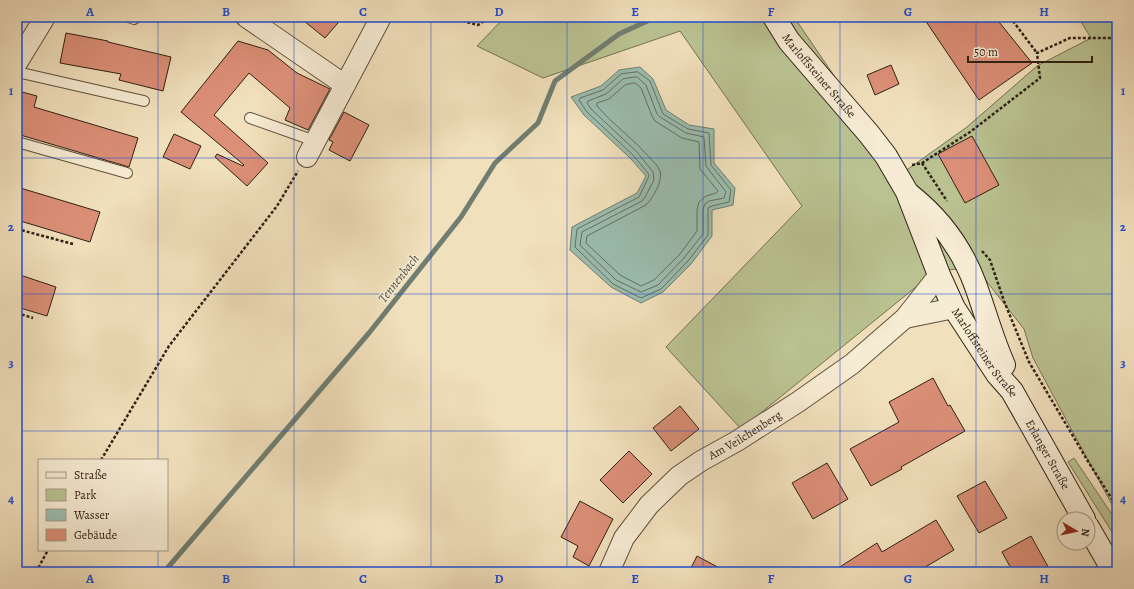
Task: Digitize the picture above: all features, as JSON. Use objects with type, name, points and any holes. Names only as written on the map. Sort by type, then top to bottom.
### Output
[{"type":"main road","name":"Marloffsteiner Straße","points":[[774,17],[788,41],[882,150],[907,192],[939,275],[954,308],[998,374],[1012,391]]},
{"type":"main road","name":"Marloffsteiner Straße","points":[[907,192],[925,207],[950,236],[962,256],[973,280],[992,338],[1004,366],[1012,391]]},
{"type":"main road","points":[[939,275],[961,272],[973,280],[970,295],[954,308]]},
{"type":"main road","name":"Erlanger Straße","points":[[1012,391],[1080,511]]},
{"type":"main road","points":[[1096,541],[1111,568]]},
{"type":"street","points":[[17,63],[45,17]]},
{"type":"street","points":[[246,17],[345,85]]},
{"type":"street","points":[[311,149],[381,17]]},
{"type":"street","name":"Am Veilchenberg","points":[[609,572],[624,538],[649,505],[679,476],[798,402],[852,364],[905,318],[939,275]]},
{"type":"street","name":"Am Veilchenberg","points":[[905,318],[954,308]]},
{"type":"lane","points":[[17,72],[144,101]]},
{"type":"lane","points":[[250,118],[311,149]]},
{"type":"lane","points":[[17,142],[127,172]]},
{"type":"path","points":[[459,17],[466,22],[478,25],[490,17]]},
{"type":"path","points":[[951,207],[922,163],[970,132],[1040,78],[1037,53],[1010,17]]},
{"type":"path","points":[[1037,53],[1070,38],[1117,38]]},
{"type":"path","points":[[103,459],[169,346],[277,206],[311,149]]},
{"type":"path","points":[[17,229],[73,244]]},
{"type":"path","points":[[981,249],[990,260],[1004,301],[1029,362],[1117,507]]},
{"type":"path","points":[[17,313],[33,318]]},
{"type":"path","points":[[36,572],[47,551]]},
{"type":"green space","points":[[505,17],[794,17],[901,174],[967,127],[1037,66],[1091,38],[1078,17],[1117,17],[1117,514],[1033,358],[1024,329],[962,250],[958,269],[946,270],[943,265],[741,429],[666,347],[802,206],[680,31],[543,78],[477,46]]},
{"type":"green space","points":[[1074,458],[1117,522],[1117,540],[1068,462]]},
{"type":"water","points":[[640,67],[653,79],[666,110],[689,125],[714,129],[714,163],[735,188],[733,205],[712,210],[712,236],[691,264],[663,292],[641,303],[611,287],[570,250],[572,227],[637,193],[646,176],[630,158],[584,115],[571,97],[601,86],[619,70]]},
{"type":"building","points":[[299,17],[343,17],[325,38]]},
{"type":"building","points":[[923,17],[995,17],[1032,63],[979,100]]},
{"type":"building","points":[[66,33],[108,41],[171,57],[163,91],[119,80],[121,74],[60,63]]},
{"type":"building","points":[[238,41],[268,50],[297,73],[330,89],[308,130],[285,120],[290,108],[249,73],[214,115],[268,163],[247,186],[215,157],[217,154],[243,166],[244,165],[181,112]]},
{"type":"building","points":[[891,65],[899,84],[875,95],[867,75]]},
{"type":"building","points":[[22,92],[37,96],[34,107],[138,138],[129,167],[17,134],[17,111]]},
{"type":"building","points":[[344,112],[369,125],[350,161],[329,150],[333,142],[329,140]]},
{"type":"building","points":[[174,134],[201,146],[190,169],[163,157]]},
{"type":"building","points":[[972,136],[999,185],[965,203],[938,154]]},
{"type":"building","points":[[17,187],[100,212],[90,242],[17,220]]},
{"type":"building","points":[[17,274],[56,287],[47,316],[17,307]]},
{"type":"building","points":[[933,378],[948,406],[950,405],[965,431],[901,467],[902,469],[871,486],[850,449],[899,422],[889,402]]},
{"type":"building","points":[[680,406],[699,429],[671,451],[653,428]]},
{"type":"building","points":[[629,451],[652,474],[623,503],[600,480]]},
{"type":"building","points":[[827,463],[848,499],[813,519],[792,483]]},
{"type":"building","points":[[985,481],[1007,518],[979,533],[957,496]]},
{"type":"building","points":[[580,501],[613,519],[589,566],[573,557],[578,546],[561,537]]},
{"type":"building","points":[[936,520],[954,550],[917,572],[832,572],[877,543],[882,552]]},
{"type":"building","points":[[1031,536],[1051,572],[1013,572],[1002,552]]},
{"type":"building","points":[[697,556],[727,572],[689,572]]},
{"type":"waterway","name":"Tennenbach","points":[[164,572],[369,333],[461,217],[495,163],[538,123],[555,81],[619,34],[656,17]]}]
